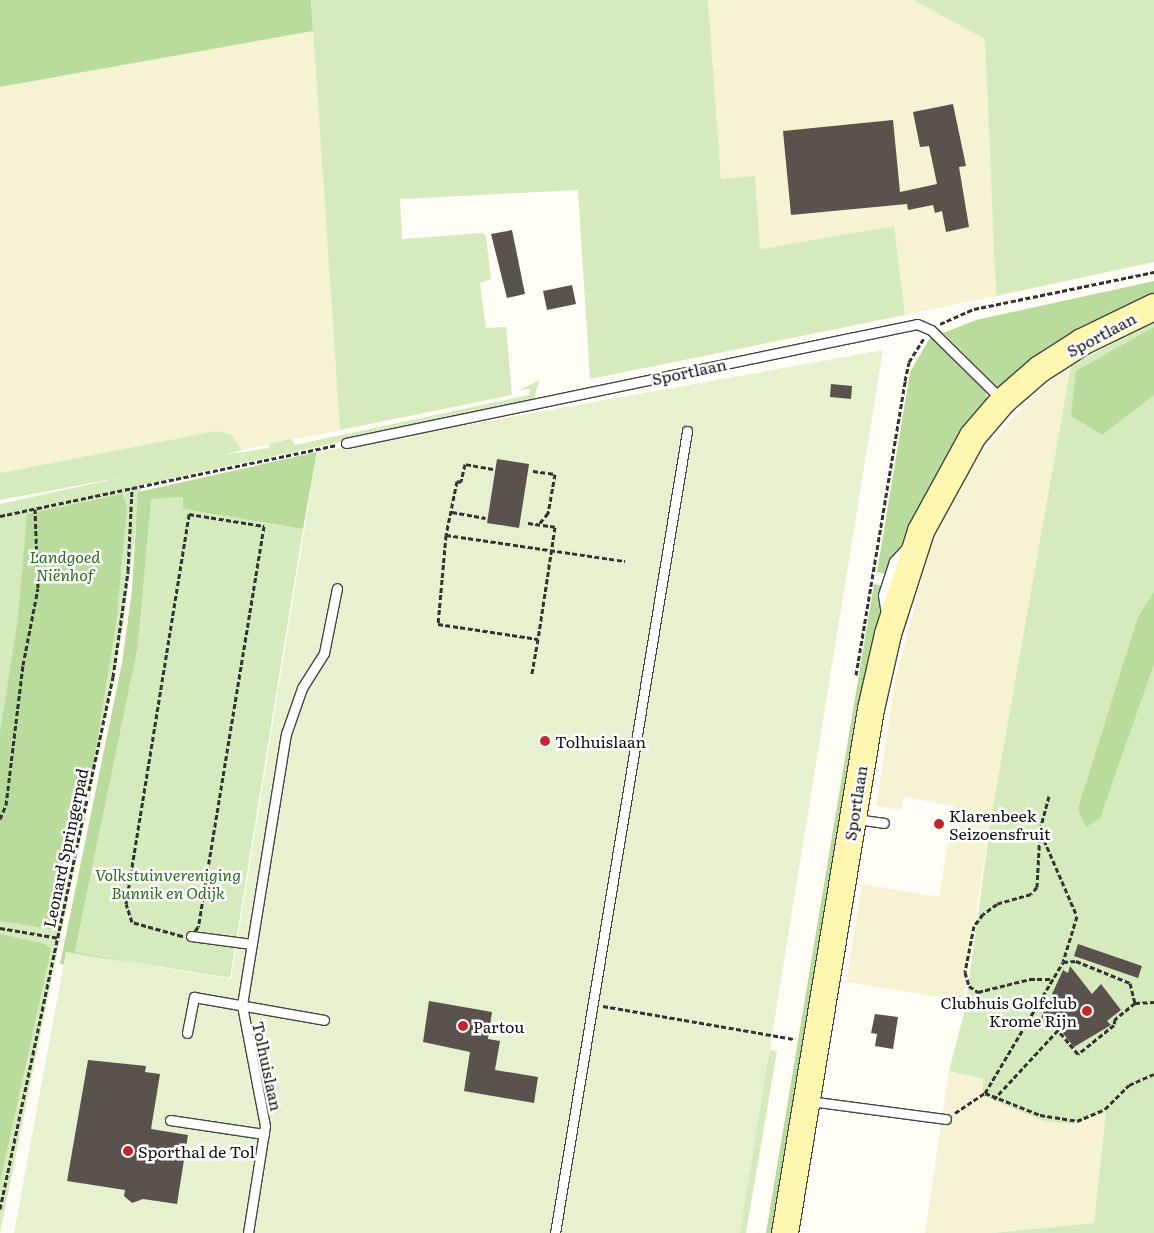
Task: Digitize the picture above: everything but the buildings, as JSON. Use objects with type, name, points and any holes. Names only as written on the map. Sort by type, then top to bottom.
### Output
[{"type":"street","name":"Sportlaan","points":[[786,1233],[853,818],[888,634],[921,531],[974,436],[1003,401],[1040,369],[1082,342],[1154,307]]},
{"type":"lane","name":"Sportlaan","points":[[346,443],[917,324],[931,330],[1003,401]]},
{"type":"lane","points":[[554,1233],[687,431]]},
{"type":"lane","name":"Tolhuislaan","points":[[248,1233],[264,1134],[264,1111],[243,1027],[242,1004],[286,734],[302,688],[324,653],[337,588]]},
{"type":"lane","points":[[853,818],[884,823]]},
{"type":"lane","points":[[191,936],[252,944]]},
{"type":"lane","points":[[188,1033],[194,997],[324,1020]]},
{"type":"lane","points":[[807,1100],[946,1119]]},
{"type":"lane","points":[[170,1120],[264,1134]]},
{"type":"path","points":[[0,516],[346,443]]},
{"type":"path","points":[[493,469],[465,464],[461,482],[458,481],[446,535],[438,624],[538,639]]},
{"type":"path","points":[[533,471],[555,474],[548,513],[539,524]]},
{"type":"path","name":"Leonard Springerpad","points":[[0,1209],[113,677],[128,571],[132,488]]},
{"type":"path","points":[[0,819],[6,805],[23,664],[38,588],[34,509]]},
{"type":"path","points":[[452,512],[486,518]]},
{"type":"path","points":[[189,514],[264,526],[198,927],[191,936],[141,927],[129,918],[126,904],[189,514]]},
{"type":"path","points":[[528,522],[555,527],[532,674]]},
{"type":"path","points":[[446,535],[552,552],[625,561]]},
{"type":"path","points":[[1049,796],[1040,830],[1037,887],[1031,894],[997,904],[983,914],[974,926],[965,972],[969,986],[978,992],[1030,979],[1051,979]]},
{"type":"path","points":[[946,1119],[986,1093],[1051,979],[1063,962],[1076,916],[1040,830]]},
{"type":"path","points":[[0,928],[59,938]]},
{"type":"path","points":[[1063,962],[1076,961],[1130,983],[1135,1002]]},
{"type":"path","points":[[994,1099],[1058,1030],[1078,1054],[1135,1002],[1154,1002]]},
{"type":"path","points":[[592,1004],[795,1039]]},
{"type":"path","points":[[986,1093],[994,1099],[1040,1115],[1077,1121],[1105,1109],[1129,1085],[1154,1074]]},
{"type":"shaded area","points":[[708,0],[913,0],[985,39],[996,296],[905,315],[893,226],[760,249],[755,176],[721,179]]},
{"type":"shaded area","points":[[313,31],[340,430],[242,450],[230,434],[216,431],[0,473],[0,87]]},
{"type":"shaded area","points":[[1071,365],[992,812],[963,1001],[846,982],[862,884],[939,897],[954,806],[904,797],[901,810],[876,806],[896,676],[929,552],[952,498],[985,448],[1036,393]]},
{"type":"shaded area","points":[[949,1071],[983,1079],[1073,1124],[1106,1111],[1094,1223],[992,1233],[925,1233]]},
{"type":"green space","points":[[0,0],[311,0],[313,31],[0,87]]},
{"type":"green space","points":[[311,0],[708,0],[721,179],[755,176],[760,249],[894,226],[905,315],[590,379],[578,190],[400,199],[402,239],[483,233],[486,237],[491,279],[480,283],[486,328],[506,327],[512,395],[340,430]]},
{"type":"green space","points":[[913,0],[1154,0],[1154,262],[996,296],[985,39]]},
{"type":"green space","points":[[1154,281],[1154,296],[1086,324],[1047,347],[998,388],[943,333],[976,320]]},
{"type":"green space","points":[[1154,322],[1154,1233],[992,1233],[1094,1223],[1106,1111],[1073,1124],[1043,1121],[983,1096],[983,1079],[949,1071],[965,1009],[992,812],[1071,365]]},
{"type":"green space","points":[[1154,327],[1154,395],[1102,435],[1071,416],[1076,371]]},
{"type":"green space","points":[[931,336],[986,390],[987,403],[912,530],[890,560],[886,574],[877,572],[910,372]]},
{"type":"green space","name":"Tolhuislaan","points":[[883,350],[740,1233],[14,1233],[66,952],[231,979],[317,452]]},
{"type":"green space","name":"Landgoed Niënhof","points":[[540,380],[533,400],[141,485],[122,633],[0,1233],[0,504],[123,477],[0,500],[0,473],[216,431],[230,434],[242,450],[223,455],[269,448],[269,444],[292,439],[295,445],[529,395],[530,389],[519,390]]},
{"type":"green space","points":[[317,452],[303,529],[183,509],[183,497],[151,499],[138,646],[75,952],[235,982],[163,984],[60,964],[122,663],[132,590],[138,492]]},
{"type":"green space","name":"Landgoed Niënhof","points":[[122,494],[127,506],[116,625],[94,759],[56,930],[0,921],[0,733],[18,618],[27,514]]},
{"type":"green space","name":"Volkstuinvereniging Bunnik en Odijk","points":[[184,497],[183,509],[303,529],[230,978],[75,953],[138,646],[151,498]]},
{"type":"green space","points":[[874,584],[882,586],[881,628],[777,1233],[766,1233]]},
{"type":"green space","points":[[1154,592],[1154,664],[1100,818],[1086,827],[1078,809],[1138,617]]},
{"type":"green space","points":[[0,934],[45,944],[51,949],[0,1182]]},
{"type":"green space","points":[[744,1046],[777,1051],[746,1233],[711,1233]]},
{"type":"place","name":"Tolhuislaan","points":[[545,741]]},
{"type":"place","name":"Klarenbeek Seizoensfruit","points":[[939,824]]},
{"type":"place","name":"Clubhuis Golfclub Krome Rijn","points":[[1087,1011]]},
{"type":"place","name":"Partou","points":[[463,1026]]},
{"type":"place","name":"Sporthal de Tol","points":[[128,1151]]}]
